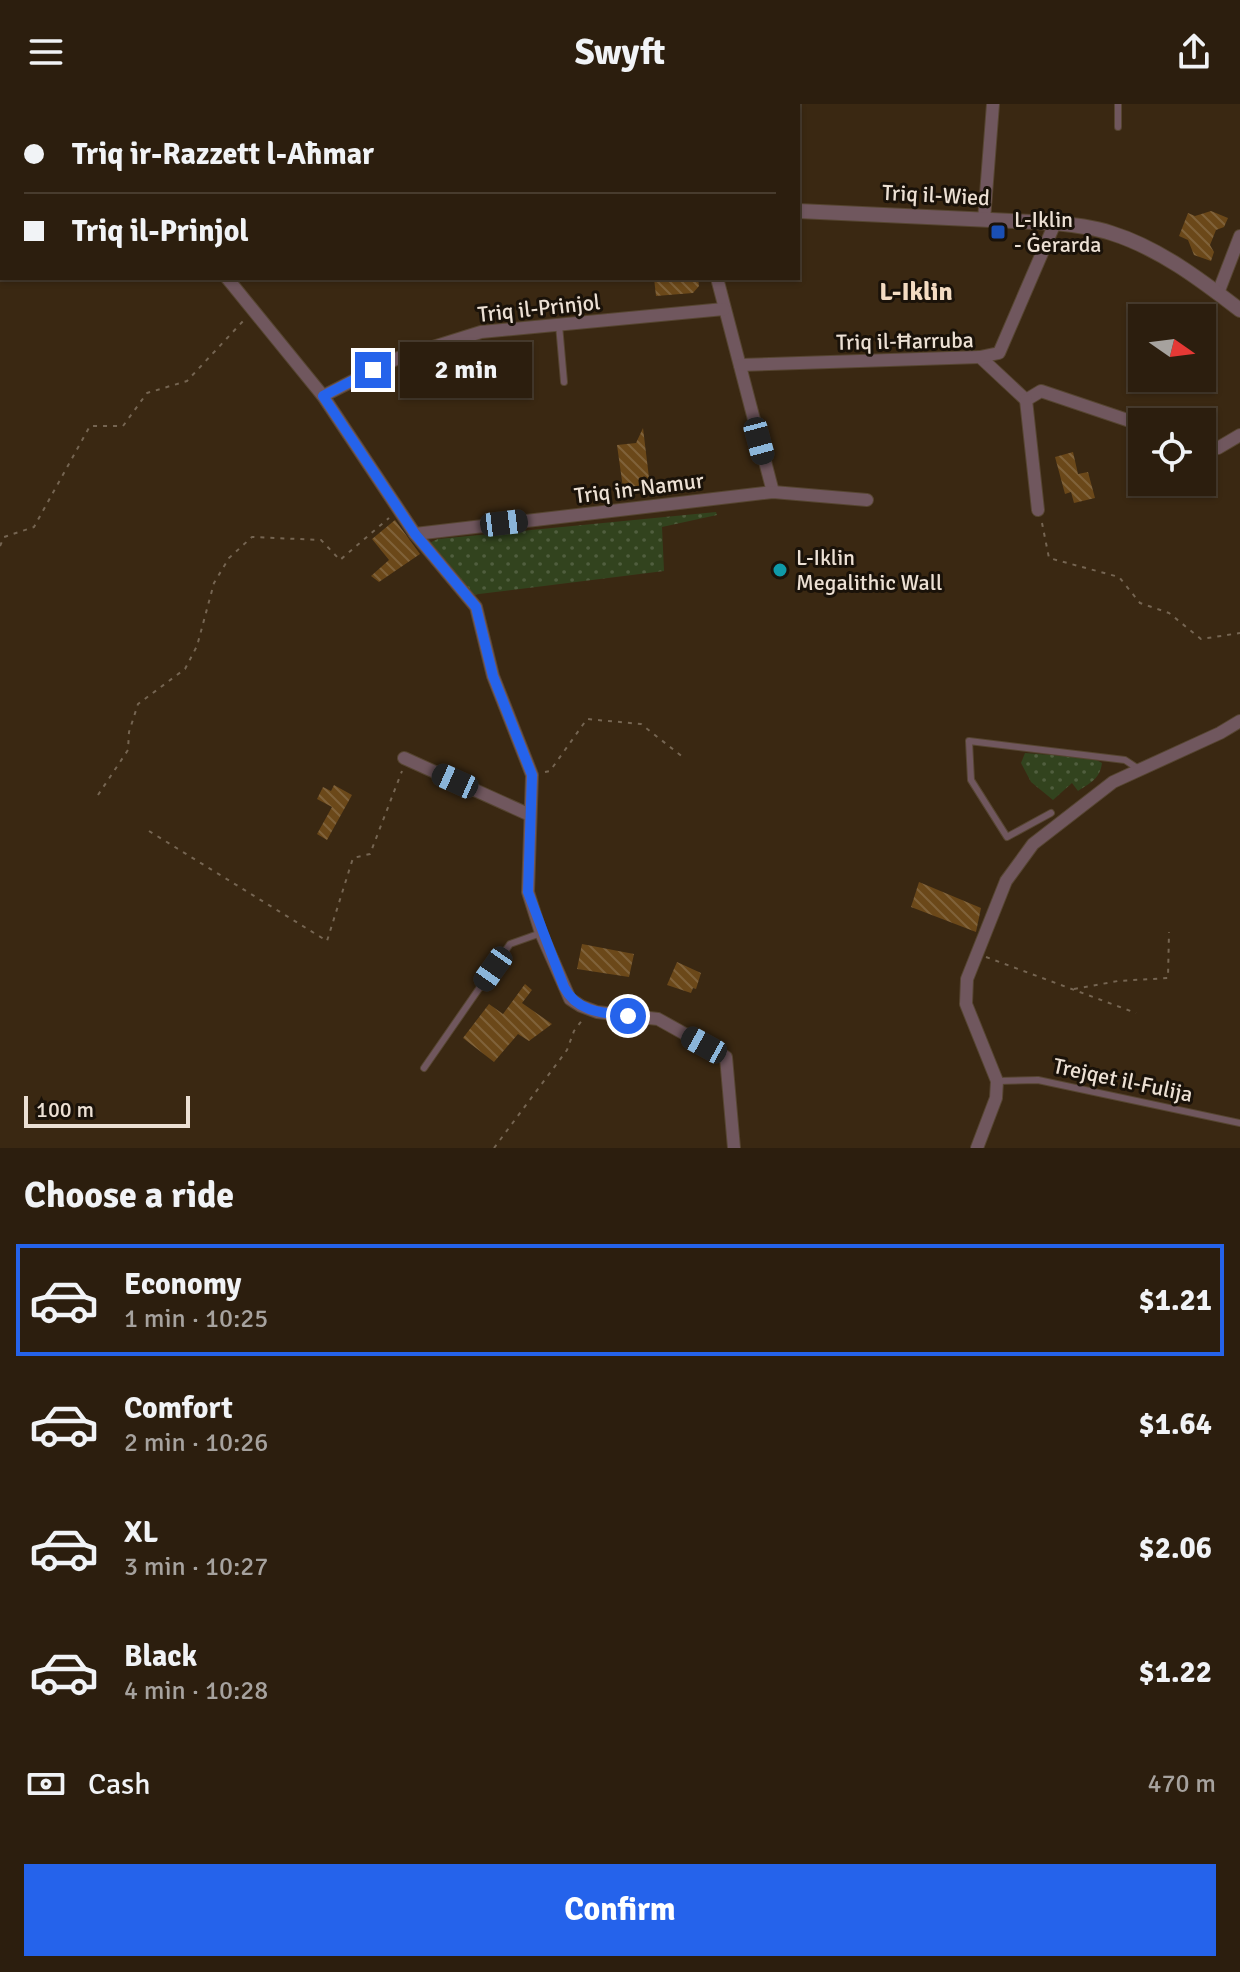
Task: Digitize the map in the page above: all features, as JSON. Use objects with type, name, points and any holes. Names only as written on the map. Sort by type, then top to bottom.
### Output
[{"type":"street","points":[[984,220],[993,104]]},
{"type":"street","name":"Triq il-Wied","points":[[800,211],[1055,223],[1095,228],[1164,256],[1240,310]]},
{"type":"street","points":[[980,357],[999,353],[1055,223]]},
{"type":"street","points":[[1218,293],[1240,236]]},
{"type":"street","points":[[231,280],[323,396],[415,534],[476,607],[493,676],[532,775],[528,892],[541,933],[570,999],[593,1010],[658,1019],[726,1057],[734,1148]]},
{"type":"street","points":[[717,280],[773,492]]},
{"type":"street","name":"Triq il-Prinjol","points":[[323,396],[398,358],[481,332],[724,309]]},
{"type":"street","name":"Triq il-Ħarruba","points":[[740,365],[980,357],[1026,400]]},
{"type":"street","points":[[1038,510],[1026,400],[1041,391],[1128,420]]},
{"type":"street","points":[[1216,448],[1240,436]]},
{"type":"street","name":"Triq in-Namur","points":[[415,534],[773,492],[867,500]]},
{"type":"street","points":[[977,1148],[996,1098],[997,1081],[966,1004],[967,979],[1006,881],[1018,861],[1033,844],[1113,782],[1240,721]]},
{"type":"street","points":[[404,758],[530,815]]},
{"type":"lane","points":[[1118,104],[1118,127]]},
{"type":"lane","points":[[559,325],[564,382]]},
{"type":"lane","points":[[1051,813],[1007,837],[971,780],[969,741],[1125,760],[1140,770]]},
{"type":"lane","points":[[424,1068],[510,944],[541,933]]},
{"type":"lane","name":"Trejqet il-Fulija","points":[[997,1081],[1038,1080],[1240,1123]]},
{"type":"path","points":[[0,546],[4,537],[34,527],[90,426],[123,426],[147,393],[187,381],[254,309]]},
{"type":"path","points":[[98,795],[128,750],[129,732],[138,704],[185,669],[197,646],[214,583],[229,558],[252,537],[321,540],[340,560],[398,509]]},
{"type":"path","points":[[1038,510],[1049,558],[1119,577],[1140,603],[1169,613],[1201,639],[1240,633]]},
{"type":"path","points":[[532,775],[550,771],[587,719],[641,724],[684,758]]},
{"type":"path","points":[[149,831],[327,941],[353,858],[370,854],[404,758]]},
{"type":"path","points":[[1073,990],[1118,981],[1168,978],[1169,932]]},
{"type":"path","points":[[978,954],[1136,1013]]},
{"type":"path","points":[[494,1148],[567,1050],[574,1031],[593,1010]]},
{"type":"green space","points":[[716,512],[717,515],[662,527],[664,571],[471,595],[427,544],[438,539]]},
{"type":"green space","points":[[1025,753],[1093,758],[1102,763],[1097,777],[1090,783],[1078,791],[1072,783],[1053,800],[1031,782],[1021,763]]},
{"type":"building","points":[[1211,211],[1228,218],[1224,227],[1216,230],[1210,245],[1214,252],[1211,261],[1194,255],[1188,240],[1179,236],[1188,213],[1195,216]]},
{"type":"building","points":[[654,280],[698,280],[699,286],[693,293],[656,296]]},
{"type":"building","points":[[643,428],[650,486],[623,488],[617,445],[636,443]]},
{"type":"building","points":[[1073,452],[1078,474],[1088,472],[1095,498],[1074,503],[1071,492],[1065,494],[1055,457]]},
{"type":"building","points":[[395,520],[420,554],[379,582],[371,576],[389,560],[372,539]]},
{"type":"building","points":[[334,785],[352,795],[327,840],[317,834],[332,807],[317,799],[323,787],[331,791]]},
{"type":"building","points":[[919,882],[981,908],[976,932],[911,907]]},
{"type":"building","points":[[582,944],[634,954],[629,977],[577,969]]},
{"type":"building","points":[[677,962],[701,973],[696,989],[693,988],[691,993],[667,985]]},
{"type":"building","points":[[525,984],[532,990],[522,1003],[552,1024],[529,1041],[518,1034],[494,1062],[463,1038],[489,1004],[503,1014]]},
{"type":"place","name":"L-Iklin - Ġerarda","points":[[998,232]]},
{"type":"place","name":"L-Iklin Megalithic Wall","points":[[780,570]]},
{"type":"district","name":"L-Iklin","points":[[916,292]]},
{"type":"route","points":[[373,370],[323,396],[415,534],[476,607],[493,676],[532,775],[528,892],[564,987],[570,999],[581,1006],[597,1012],[628,1016]]}]
